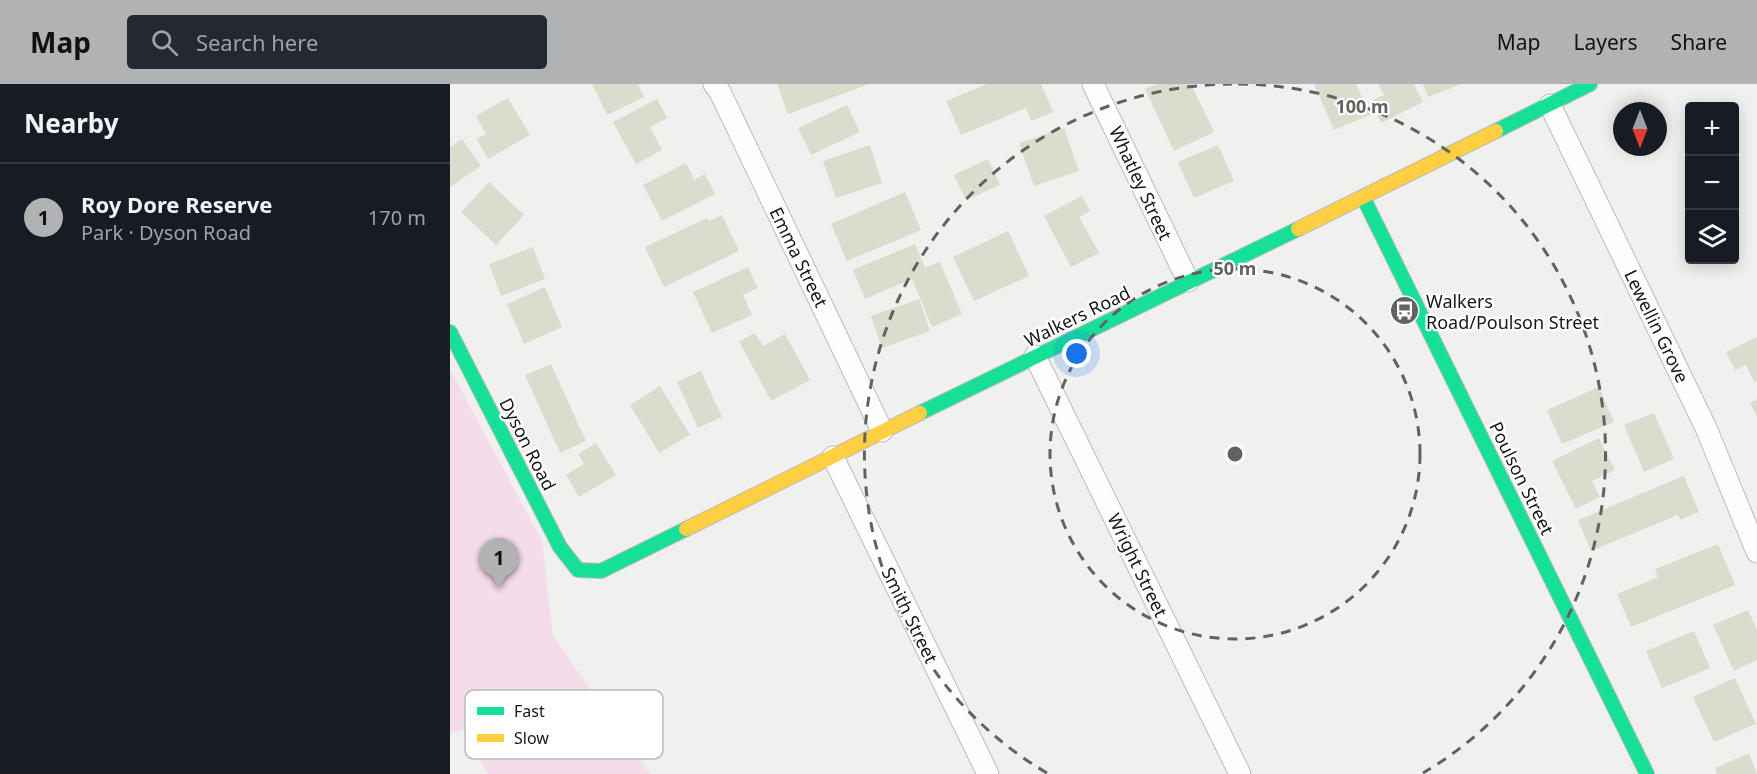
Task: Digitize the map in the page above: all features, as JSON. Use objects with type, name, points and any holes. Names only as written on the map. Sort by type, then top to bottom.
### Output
[{"type":"street","name":"Emma Street","points":[[714,84],[720,92],[882,431]]},
{"type":"street","name":"Whatley Street","points":[[1094,84],[1188,281]]},
{"type":"street","name":"Walkers Road","points":[[578,570],[601,571],[882,431],[1550,105],[1584,85]]},
{"type":"street","name":"Lewellin Grove","points":[[1550,105],[1706,428],[1757,552]]},
{"type":"street","name":"Poulson Street","points":[[1363,197],[1647,774]]},
{"type":"street","name":"Dyson Road","points":[[450,332],[560,547],[578,570]]},
{"type":"street","name":"Wright Street","points":[[1035,356],[1240,774]]},
{"type":"street","name":"Smith Street","points":[[833,457],[988,774]]},
{"type":"shaded area","points":[[450,369],[542,541],[553,636],[591,690],[465,690],[465,732],[464,730],[450,733]]},
{"type":"shaded area","points":[[480,759],[639,759],[650,774],[488,774]]},
{"type":"building","points":[[592,84],[638,84],[644,97],[607,115]]},
{"type":"building","points":[[777,84],[869,84],[788,114]]},
{"type":"building","points":[[987,84],[1041,84],[1053,112],[1031,121],[1026,108],[961,135],[946,101]]},
{"type":"building","points":[[1157,84],[1191,84],[1214,132],[1174,151],[1145,89]]},
{"type":"building","points":[[1314,84],[1356,84],[1370,115],[1334,130]]},
{"type":"building","points":[[1378,84],[1414,84],[1423,102],[1381,123],[1371,101],[1384,95]]},
{"type":"building","points":[[1423,84],[1462,84],[1428,97]]},
{"type":"building","points":[[508,98],[530,135],[488,159],[477,139],[486,134],[476,116]]},
{"type":"building","points":[[657,99],[667,118],[650,127],[662,150],[636,164],[613,122]]},
{"type":"building","points":[[847,105],[860,132],[811,155],[798,128]]},
{"type":"building","points":[[1064,128],[1079,171],[1034,186],[1019,143]]},
{"type":"building","points":[[462,139],[481,166],[450,187],[450,147]]},
{"type":"building","points":[[870,145],[882,183],[836,198],[823,161]]},
{"type":"building","points":[[1218,145],[1234,181],[1194,198],[1178,162]]},
{"type":"building","points":[[988,159],[1000,185],[966,200],[954,175]]},
{"type":"building","points":[[686,163],[694,180],[705,174],[715,194],[662,221],[643,185]]},
{"type":"building","points":[[489,182],[524,215],[496,245],[461,212]]},
{"type":"building","points":[[905,192],[921,230],[847,261],[831,224]]},
{"type":"building","points":[[1082,196],[1090,211],[1079,217],[1099,253],[1071,267],[1044,216]]},
{"type":"building","points":[[722,215],[739,251],[664,287],[645,247],[707,218],[709,221]]},
{"type":"building","points":[[1008,231],[1029,276],[974,301],[953,257]]},
{"type":"building","points":[[915,244],[925,268],[940,262],[962,314],[932,327],[912,279],[865,299],[853,270]]},
{"type":"building","points":[[533,247],[545,279],[501,296],[489,264]]},
{"type":"building","points":[[748,267],[758,288],[743,295],[752,315],[712,333],[693,292]]},
{"type":"building","points":[[545,287],[562,327],[524,344],[507,304]]},
{"type":"building","points":[[919,299],[930,331],[882,348],[871,316]]},
{"type":"building","points":[[755,333],[763,346],[785,334],[810,380],[771,401],[739,341]]},
{"type":"building","points":[[1757,337],[1757,381],[1754,382],[1746,365],[1735,370],[1726,352]]},
{"type":"building","points":[[551,364],[586,441],[560,453],[525,375]]},
{"type":"building","points":[[701,371],[722,417],[698,428],[677,382]]},
{"type":"building","points":[[660,386],[690,435],[659,453],[630,405]]},
{"type":"building","points":[[1599,387],[1614,422],[1562,444],[1547,410]]},
{"type":"building","points":[[1757,399],[1757,417],[1750,403]]},
{"type":"building","points":[[1654,413],[1674,459],[1644,472],[1624,425]]},
{"type":"building","points":[[1599,438],[1615,470],[1592,481],[1600,497],[1576,509],[1552,461]]},
{"type":"building","points":[[596,443],[616,475],[579,497],[566,475],[584,464],[578,454]]},
{"type":"building","points":[[1684,476],[1699,512],[1680,520],[1678,515],[1591,551],[1578,520]]},
{"type":"building","points":[[1718,544],[1735,585],[1631,627],[1617,594],[1658,577],[1655,569]]},
{"type":"building","points":[[1748,610],[1757,630],[1757,660],[1734,671],[1713,625]]},
{"type":"building","points":[[1694,631],[1710,668],[1662,688],[1646,651]]},
{"type":"building","points":[[1735,678],[1756,724],[1714,742],[1693,697]]},
{"type":"building","points":[[1749,753],[1757,774],[1717,774],[1715,768]]},
{"type":"traffic: fast","points":[[1496,131],[1590,84]]},
{"type":"traffic: fast","points":[[1363,197],[1647,774]]},
{"type":"traffic: fast","points":[[920,413],[1298,229]]},
{"type":"traffic: fast","points":[[450,332],[560,547],[578,570],[601,571],[686,529]]},
{"type":"traffic: slow","points":[[1298,229],[1496,131]]},
{"type":"traffic: slow","points":[[686,529],[920,413]]},
{"type":"place","name":"Walkers Road/Poulson Street","points":[[1405,311]]},
{"type":"place","name":"Roy Dore Reserve","points":[[499,588]]}]
